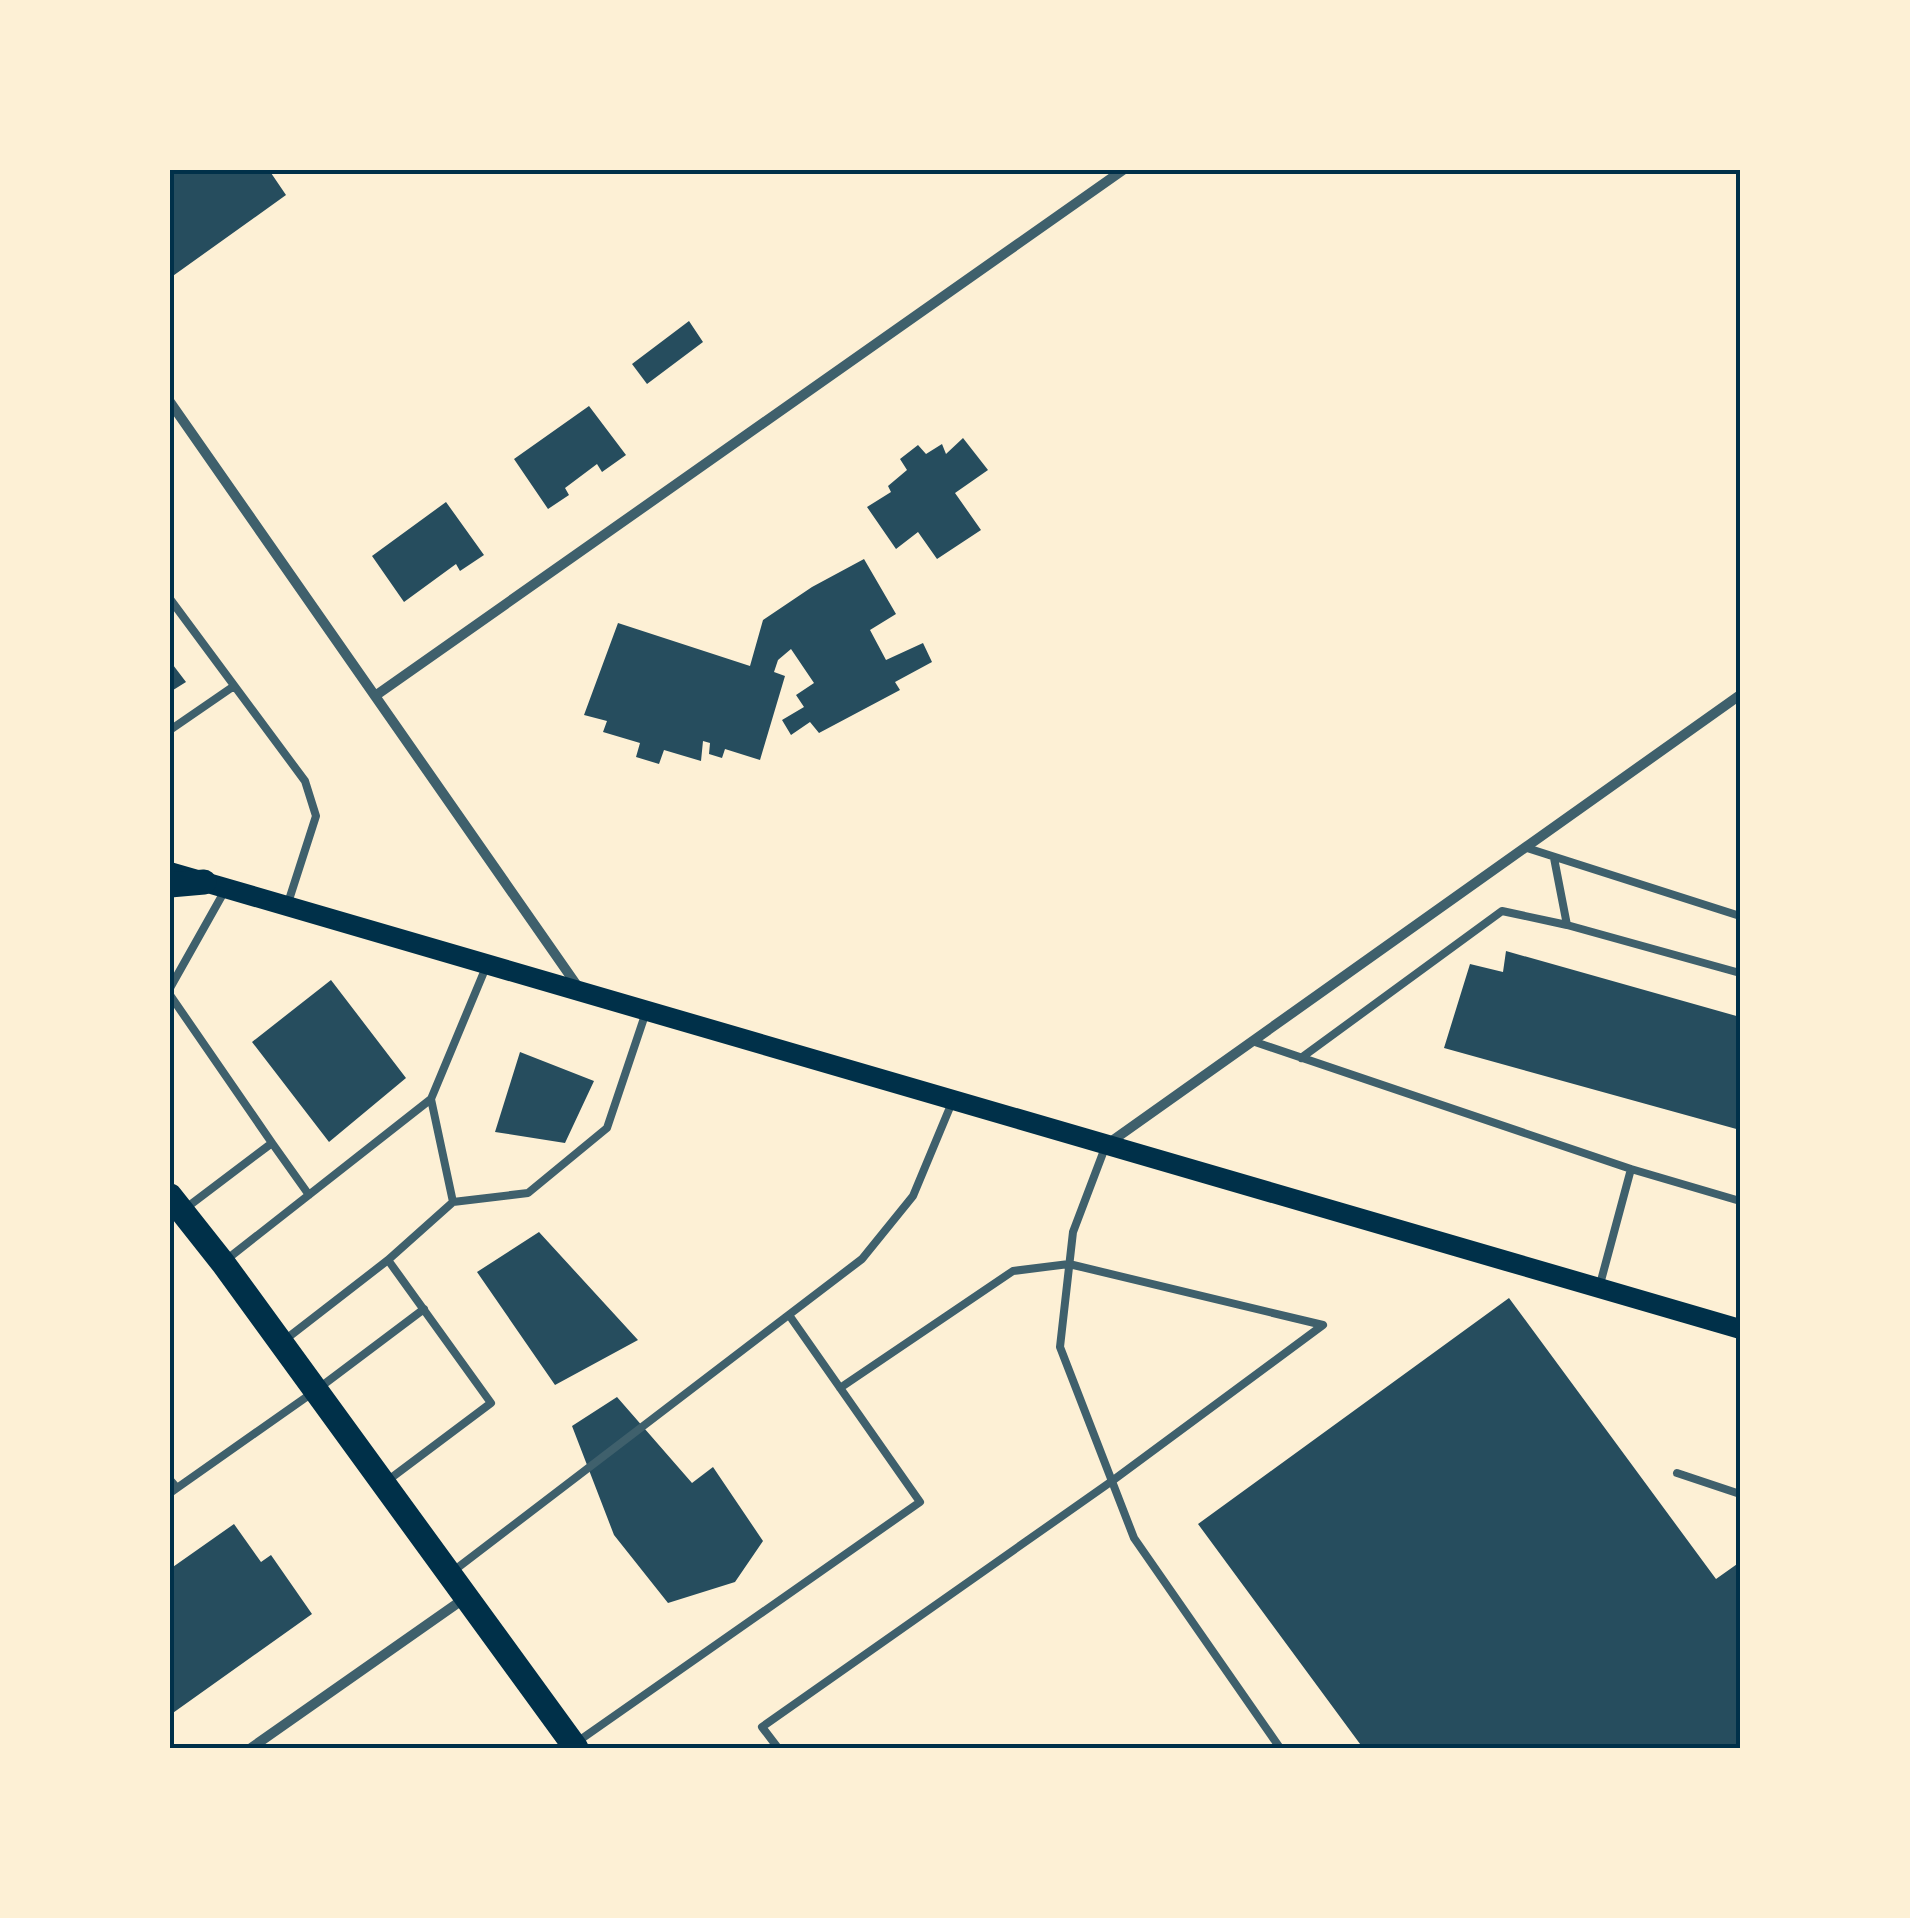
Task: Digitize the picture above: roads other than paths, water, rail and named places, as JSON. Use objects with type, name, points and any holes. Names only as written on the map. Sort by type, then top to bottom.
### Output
[{"type":"main road","points":[[170,872],[1740,1329]]},
{"type":"main road","points":[[170,884],[215,885]]},
{"type":"main road","points":[[176,1204],[575,1746]]},
{"type":"street","points":[[375,696],[1122,170]]},
{"type":"street","points":[[170,402],[581,992]]},
{"type":"street","points":[[1106,1145],[1740,695]]},
{"type":"street","points":[[251,1748],[466,1597]]},
{"type":"lane","points":[[170,599],[305,781],[316,816],[287,906]]},
{"type":"lane","points":[[170,730],[234,686]]},
{"type":"lane","points":[[1527,848],[1740,916]]},
{"type":"lane","points":[[1554,858],[1567,924]]},
{"type":"lane","points":[[215,885],[170,992],[310,1195]]},
{"type":"lane","points":[[1301,1058],[1502,912],[1567,924],[1740,973]]},
{"type":"lane","points":[[223,1263],[431,1099],[487,964]]},
{"type":"lane","points":[[281,1344],[388,1260],[453,1202],[528,1193],[607,1128],[646,1011]]},
{"type":"lane","points":[[1254,1042],[1631,1169],[1740,1201]]},
{"type":"lane","points":[[431,1099],[453,1202]]},
{"type":"lane","points":[[449,1574],[862,1259],[914,1196],[953,1100]]},
{"type":"lane","points":[[176,1204],[272,1143]]},
{"type":"lane","points":[[1106,1145],[1073,1232],[1060,1347],[1134,1538],[1280,1748]]},
{"type":"lane","points":[[1600,1288],[1631,1169]]},
{"type":"lane","points":[[383,1484],[491,1403],[388,1260]]},
{"type":"lane","points":[[778,1748],[762,1726],[1112,1482],[1322,1325],[1069,1264],[1013,1270],[840,1388]]},
{"type":"lane","points":[[170,1480],[173,1491],[424,1309]]},
{"type":"lane","points":[[575,1746],[920,1502],[789,1315]]},
{"type":"lane","points":[[1677,1472],[1740,1494]]}]
